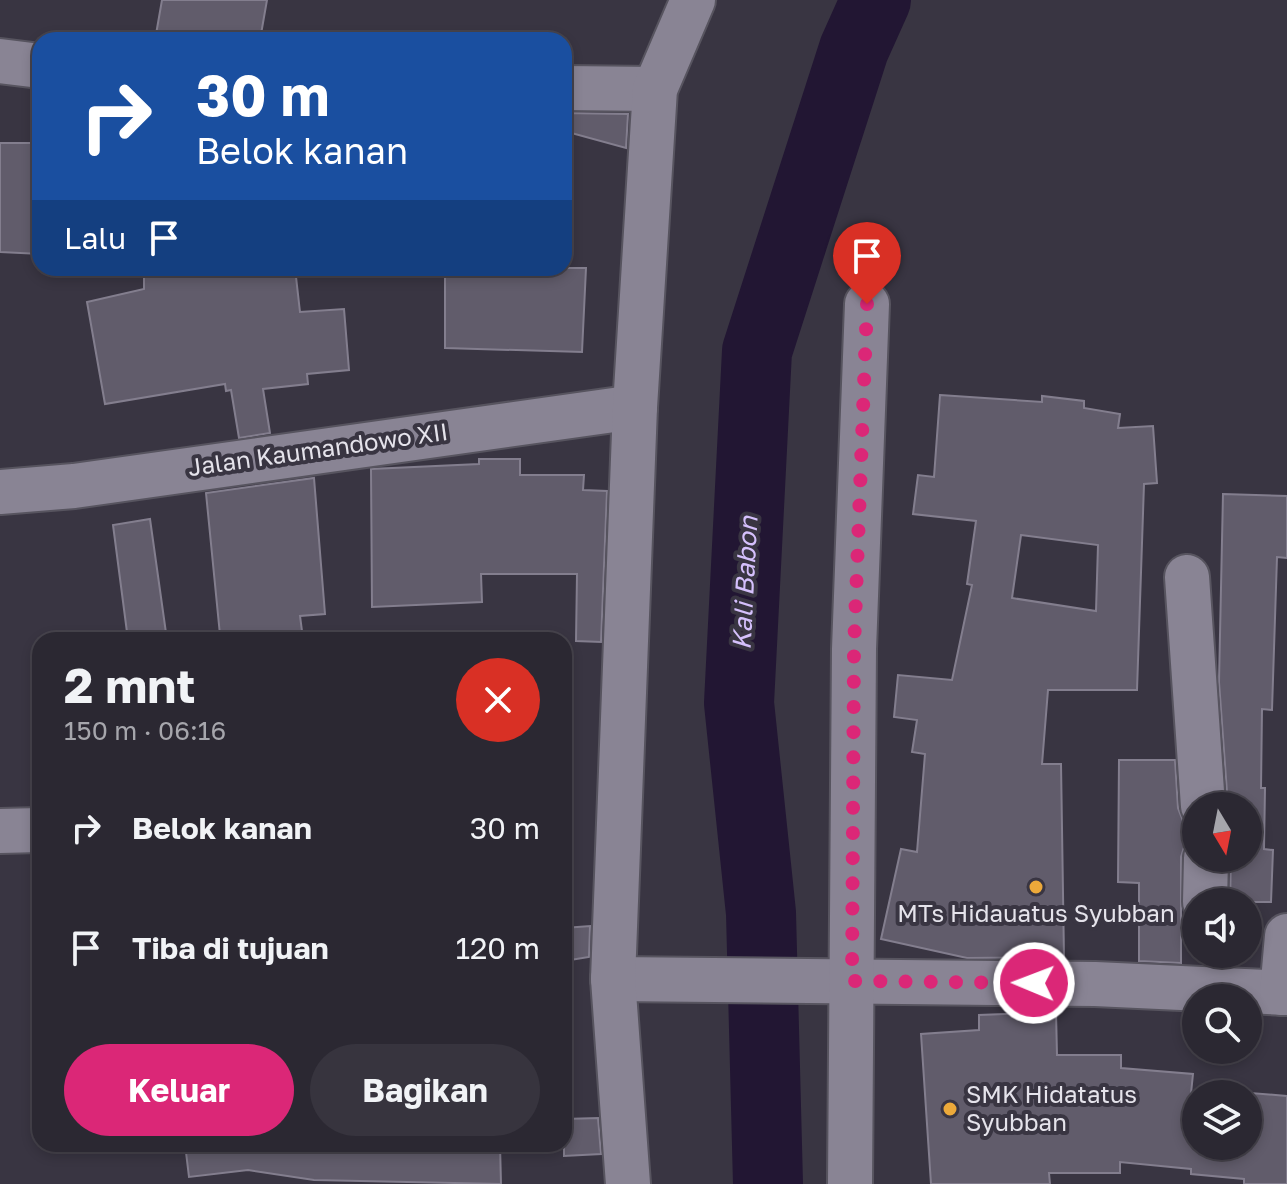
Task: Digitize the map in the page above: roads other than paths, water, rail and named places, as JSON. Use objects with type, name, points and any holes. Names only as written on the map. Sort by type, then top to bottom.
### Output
[{"type":"street","points":[[628,1184],[619,979],[635,407],[655,89],[693,0]]},
{"type":"street","points":[[0,61],[32,65]]},
{"type":"street","points":[[572,88],[655,89]]},
{"type":"street","points":[[850,1184],[854,649],[867,304]]},
{"type":"street","name":"Jalan Kaumandowo XII","points":[[0,492],[74,486],[635,407]]},
{"type":"street","points":[[1187,577],[1202,792]]},
{"type":"street","points":[[0,831],[32,830]]},
{"type":"street","points":[[619,979],[791,983],[1203,972],[1284,993],[1287,936]]},
{"type":"waterway","name":"Kali Babon","points":[[768,1184],[761,913],[739,703],[757,351],[854,49],[876,0]]},
{"type":"place","name":"MTs Hidauatus Syubban","points":[[1036,887]]},
{"type":"place","name":"SMK Hidatatus Syubban","points":[[950,1109]]}]
